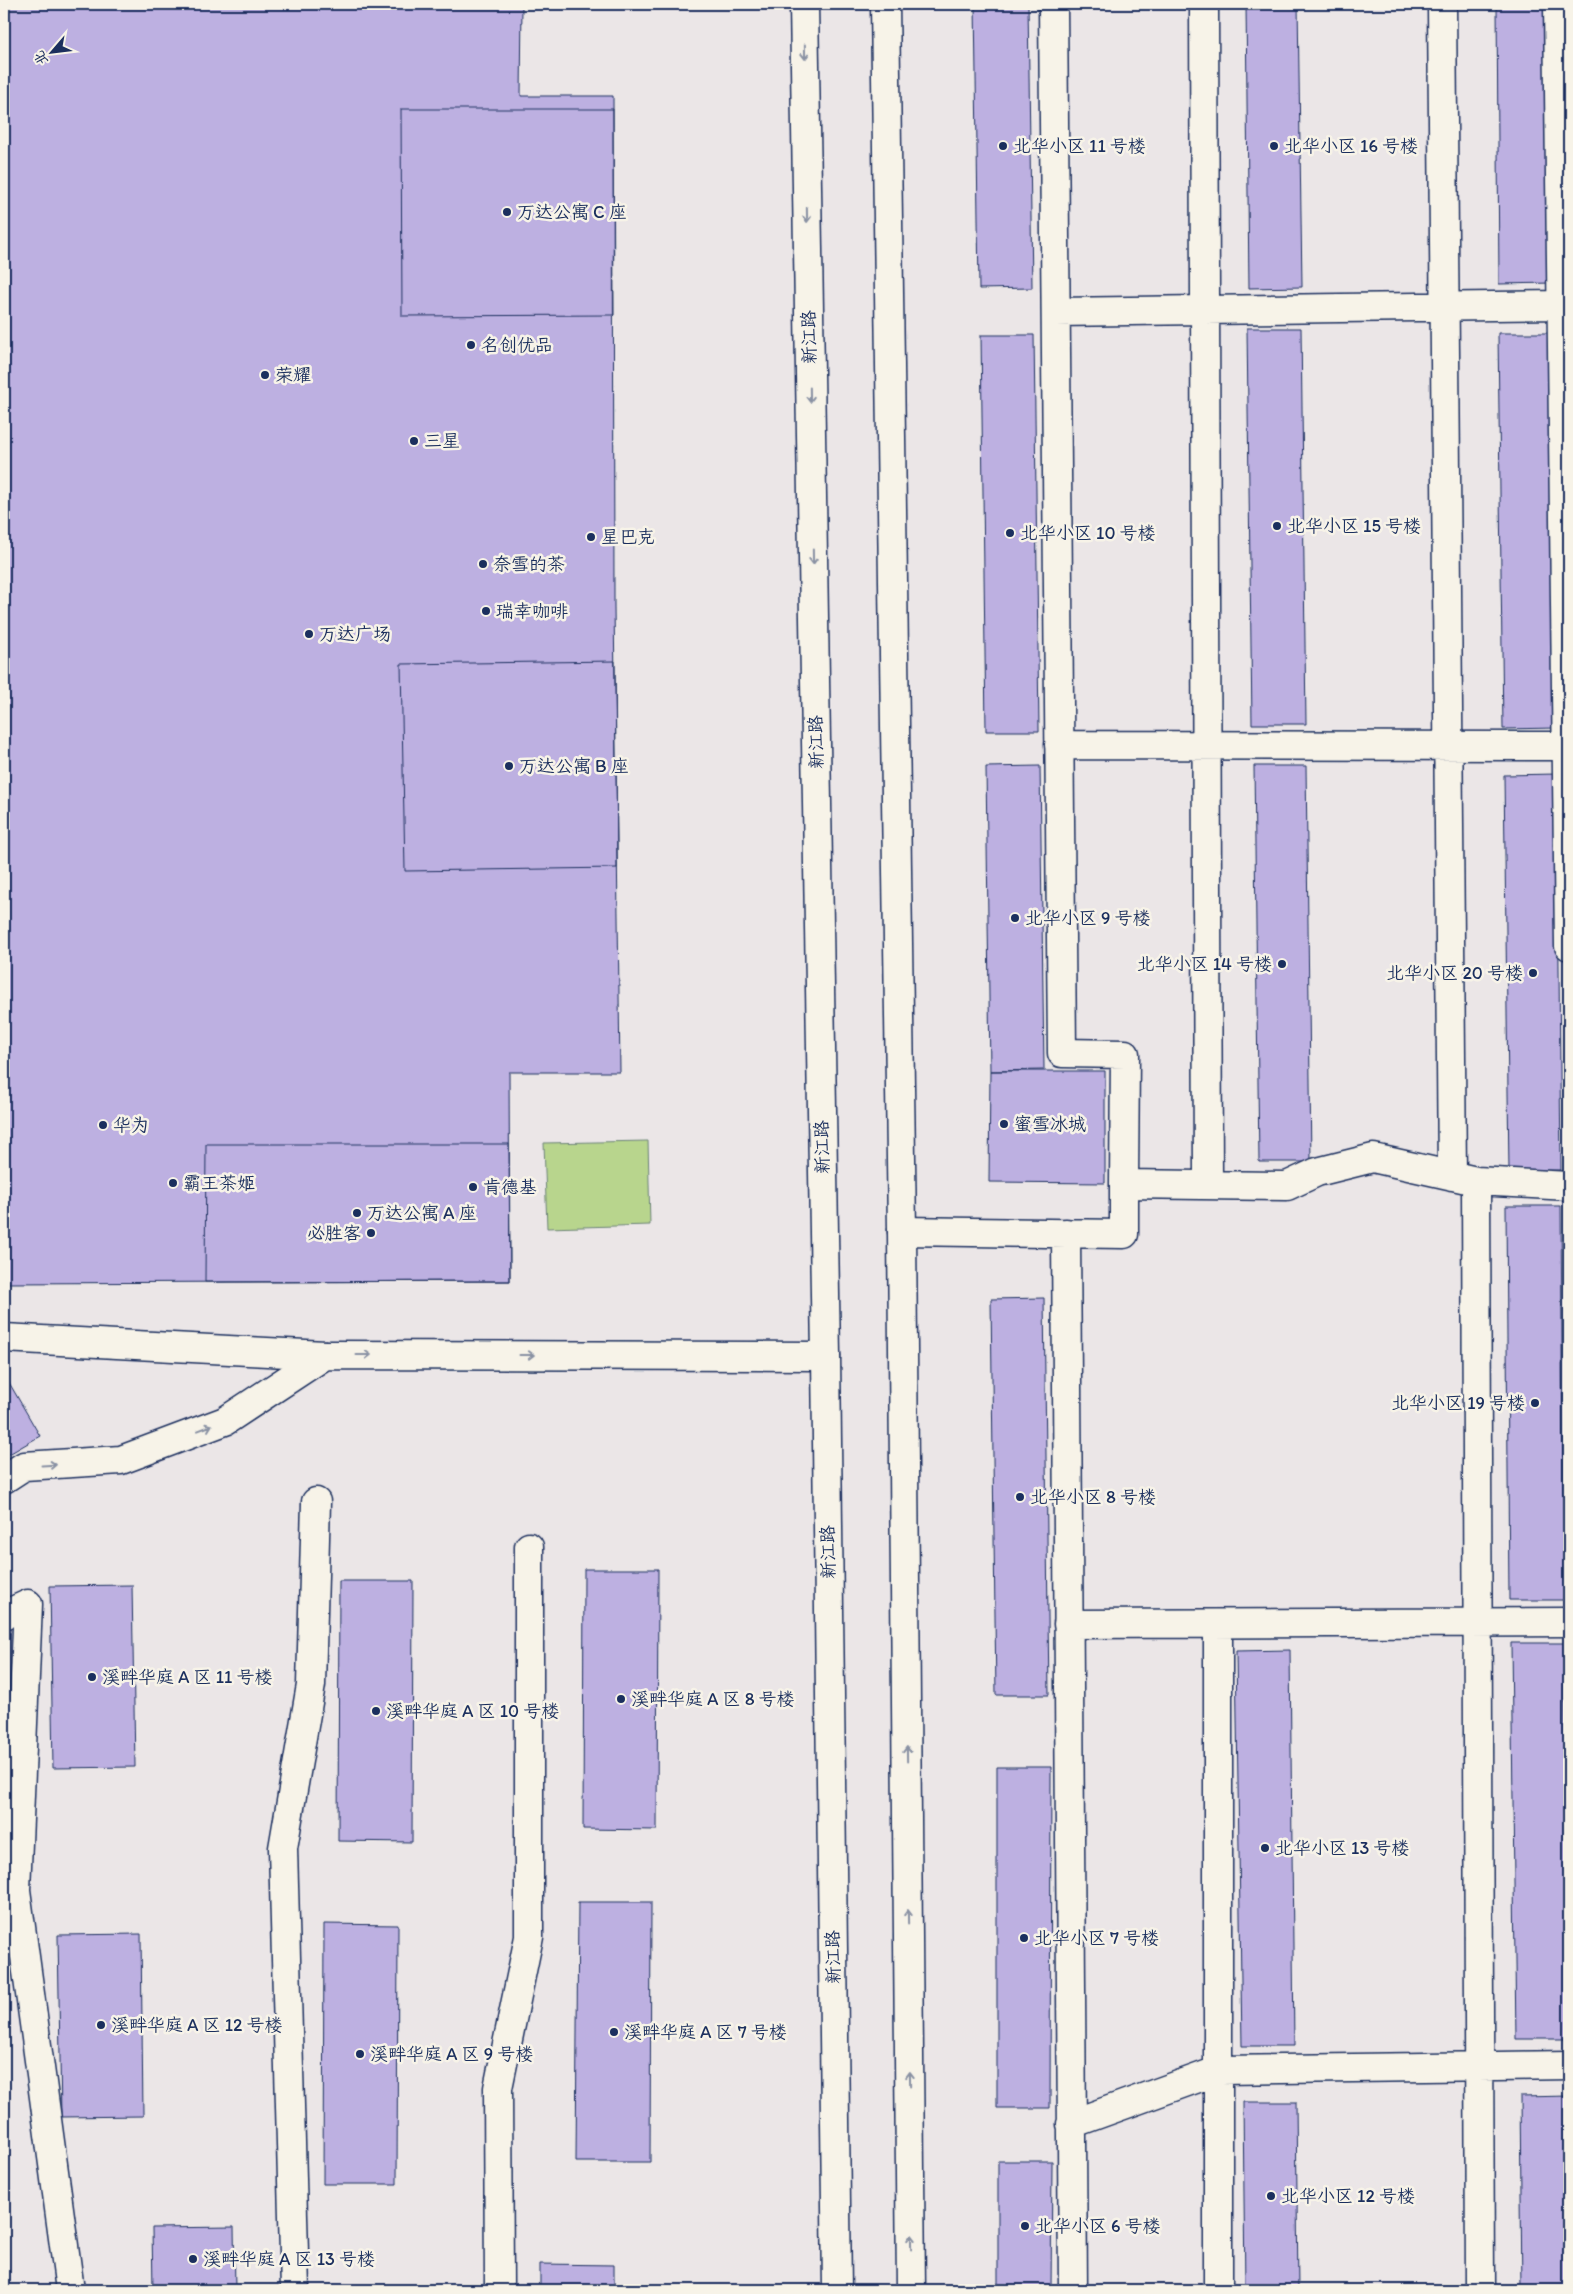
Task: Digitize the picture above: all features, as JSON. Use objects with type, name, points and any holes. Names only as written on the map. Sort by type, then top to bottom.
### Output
[{"type":"street","name":"新江路","points":[[804,4],[826,1356],[837,2290]]},
{"type":"street","points":[[885,4],[902,1231],[911,2290]]},
{"type":"street","points":[[902,1231],[1124,1234],[1125,1054],[1062,1053],[1053,4]]},
{"type":"street","points":[[1204,4],[1208,1185]]},
{"type":"street","points":[[1442,4],[1448,746],[1478,1622],[1480,2290]]},
{"type":"street","points":[[1558,4],[1569,946]]},
{"type":"street","points":[[1056,312],[1561,305]]},
{"type":"street","points":[[1059,745],[1567,746]]},
{"type":"street","points":[[1124,1184],[1287,1186],[1317,1172],[1373,1158],[1464,1179],[1569,1186]]},
{"type":"street","points":[[1066,1233],[1073,2290]]},
{"type":"street","points":[[4,1338],[325,1355],[826,1356]]},
{"type":"street","points":[[4,1479],[24,1466],[121,1460],[225,1421],[325,1355]]},
{"type":"street","points":[[295,2290],[283,1848],[310,1685],[316,1502]]},
{"type":"street","points":[[499,2290],[498,2088],[529,1937],[529,1547]]},
{"type":"street","points":[[4,1615],[28,1604],[10,1894],[70,2290]]},
{"type":"street","points":[[1068,1624],[1569,1622]]},
{"type":"street","points":[[1218,1624],[1220,2070],[1218,2290]]},
{"type":"street","points":[[1071,2124],[1220,2070],[1569,2065]]},
{"type":"green space","points":[[648,1141],[650,1225],[547,1228],[544,1143]]},
{"type":"building","name":"万达广场","points":[[4,4],[522,4],[521,96],[613,96],[614,607],[620,1072],[509,1072],[510,1281],[4,1283]]},
{"type":"building","name":"北华小区 11 号楼","points":[[975,4],[1028,4],[1032,288],[979,289]]},
{"type":"building","name":"北华小区 16 号楼","points":[[1246,4],[1298,4],[1302,287],[1249,288]]},
{"type":"building","points":[[1497,4],[1550,4],[1552,283],[1499,284]]},
{"type":"building","name":"万达公寓 C 座","points":[[401,109],[613,109],[614,315],[402,316]]},
{"type":"building","name":"北华小区 15 号楼","points":[[1247,328],[1301,328],[1306,724],[1252,724]]},
{"type":"building","points":[[1498,333],[1551,333],[1556,728],[1503,729]]},
{"type":"building","name":"北华小区 10 号楼","points":[[981,335],[1034,335],[1039,731],[986,731]]},
{"type":"building","name":"万达公寓 B 座","points":[[615,661],[617,868],[405,871],[401,664]]},
{"type":"building","name":"北华小区 9 号楼","points":[[1040,766],[1044,1070],[990,1071],[986,767]]},
{"type":"building","name":"北华小区 14 号楼","points":[[1254,766],[1306,766],[1311,1162],[1259,1162]]},
{"type":"building","name":"北华小区 20 号楼","points":[[1557,774],[1561,1170],[1509,1171],[1504,775]]},
{"type":"building","points":[[990,1071],[1105,1071],[1105,1183],[989,1182]]},
{"type":"building","name":"万达公寓 A 座","points":[[206,1144],[509,1144],[510,1281],[205,1282]]},
{"type":"building","name":"北华小区 19 号楼","points":[[1506,1206],[1561,1206],[1564,1600],[1509,1600]]},
{"type":"building","name":"北华小区 8 号楼","points":[[1044,1298],[1049,1695],[996,1695],[991,1299]]},
{"type":"building","points":[[4,1374],[40,1436],[4,1457]]},
{"type":"building","name":"溪畔华庭 A 区 8 号楼","points":[[584,1569],[658,1569],[657,1830],[583,1829]]},
{"type":"building","name":"溪畔华庭 A 区 10 号楼","points":[[339,1581],[413,1581],[412,1842],[338,1841]]},
{"type":"building","name":"溪畔华庭 A 区 11 号楼","points":[[132,1585],[135,1767],[53,1768],[50,1586]]},
{"type":"building","points":[[1511,1643],[1564,1643],[1569,2039],[1516,2039]]},
{"type":"building","name":"北华小区 13 号楼","points":[[1290,1650],[1294,2046],[1242,2046],[1236,1651]]},
{"type":"building","name":"北华小区 7 号楼","points":[[997,1767],[1051,1767],[1050,2108],[997,2108]]},
{"type":"building","name":"溪畔华庭 A 区 7 号楼","points":[[578,1902],[651,1902],[650,2162],[576,2162]]},
{"type":"building","name":"溪畔华庭 A 区 9 号楼","points":[[324,1924],[398,1925],[397,2184],[323,2184]]},
{"type":"building","name":"溪畔华庭 A 区 12 号楼","points":[[141,1934],[143,2116],[61,2117],[58,1935]]},
{"type":"building","points":[[1569,2096],[1569,2290],[1522,2290],[1520,2097]]},
{"type":"building","name":"北华小区 12 号楼","points":[[1243,2102],[1296,2102],[1298,2290],[1245,2290]]},
{"type":"building","name":"北华小区 6 号楼","points":[[998,2161],[1052,2161],[1051,2290],[998,2290]]},
{"type":"building","name":"溪畔华庭 A 区 13 号楼","points":[[234,2227],[235,2290],[153,2290],[152,2228]]},
{"type":"building","points":[[540,2264],[614,2265],[614,2290],[540,2290]]},
{"type":"place","name":"北华小区 11 号楼","points":[[1003,146]]},
{"type":"place","name":"北华小区 16 号楼","points":[[1274,146]]},
{"type":"place","name":"万达公寓 C 座","points":[[507,212]]},
{"type":"place","name":"名创优品","points":[[471,345]]},
{"type":"place","name":"荣耀","points":[[265,375]]},
{"type":"place","name":"三星","points":[[414,441]]},
{"type":"place","name":"北华小区 15 号楼","points":[[1277,526]]},
{"type":"place","name":"北华小区 10 号楼","points":[[1010,533]]},
{"type":"place","name":"星巴克","points":[[591,537]]},
{"type":"place","name":"奈雪的茶","points":[[483,564]]},
{"type":"place","name":"瑞幸咖啡","points":[[486,611]]},
{"type":"place","name":"万达广场","points":[[309,634]]},
{"type":"place","name":"万达公寓 B 座","points":[[509,766]]},
{"type":"place","name":"北华小区 9 号楼","points":[[1015,918]]},
{"type":"place","name":"北华小区 14 号楼","points":[[1282,964]]},
{"type":"place","name":"北华小区 20 号楼","points":[[1533,973]]},
{"type":"place","name":"蜜雪冰城","points":[[1004,1124]]},
{"type":"place","name":"华为","points":[[103,1125]]},
{"type":"place","name":"霸王茶姬","points":[[173,1183]]},
{"type":"place","name":"肯德基","points":[[473,1187]]},
{"type":"place","name":"万达公寓 A 座","points":[[357,1213]]},
{"type":"place","name":"必胜客","points":[[371,1233]]},
{"type":"place","name":"北华小区 19 号楼","points":[[1535,1403]]},
{"type":"place","name":"北华小区 8 号楼","points":[[1020,1497]]},
{"type":"place","name":"溪畔华庭 A 区 11 号楼","points":[[92,1677]]},
{"type":"place","name":"溪畔华庭 A 区 8 号楼","points":[[621,1699]]},
{"type":"place","name":"溪畔华庭 A 区 10 号楼","points":[[376,1711]]},
{"type":"place","name":"北华小区 13 号楼","points":[[1265,1848]]},
{"type":"place","name":"北华小区 7 号楼","points":[[1024,1938]]},
{"type":"place","name":"溪畔华庭 A 区 12 号楼","points":[[101,2025]]},
{"type":"place","name":"溪畔华庭 A 区 7 号楼","points":[[614,2032]]},
{"type":"place","name":"溪畔华庭 A 区 9 号楼","points":[[360,2054]]},
{"type":"place","name":"北华小区 12 号楼","points":[[1271,2196]]},
{"type":"place","name":"北华小区 6 号楼","points":[[1025,2226]]},
{"type":"place","name":"溪畔华庭 A 区 13 号楼","points":[[193,2259]]}]
